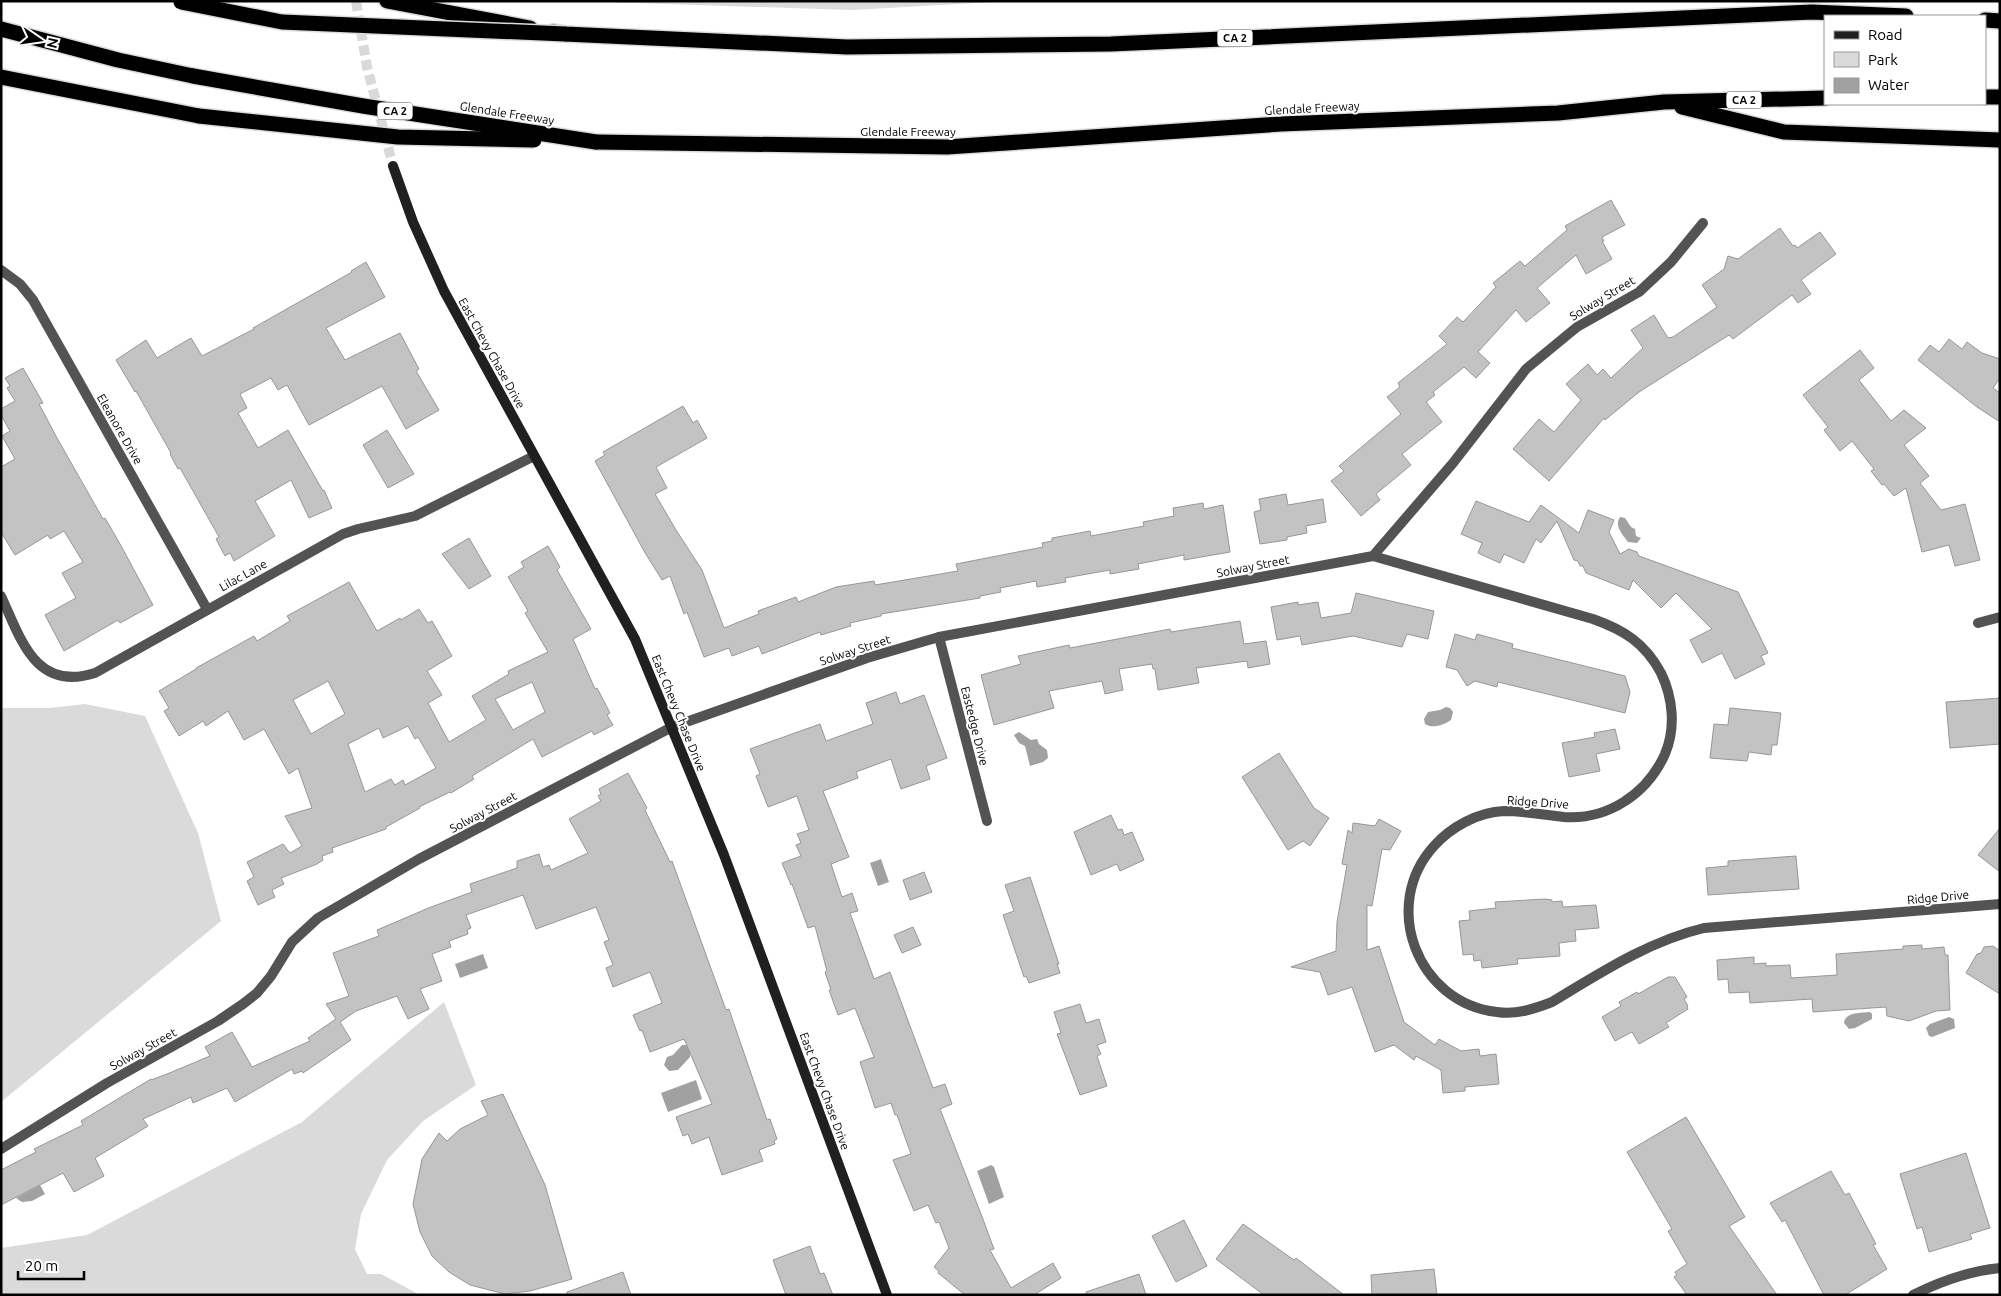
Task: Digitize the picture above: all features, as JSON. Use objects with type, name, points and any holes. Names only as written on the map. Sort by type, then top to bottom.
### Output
[{"type":"highway","points":[[386,1],[565,34]]},
{"type":"highway","name":"CA 2","points":[[179,2],[282,22],[846,47],[1111,44],[1812,12],[1882,15]]},
{"type":"highway","points":[[1986,20],[2000,21]]},
{"type":"highway","name":"Glendale Freeway","points":[[1,29],[118,60],[193,76],[363,106],[596,142],[947,148],[1281,124],[1558,113],[1664,102],[1824,98]]},
{"type":"highway","points":[[1,77],[199,116],[398,137],[596,142]]},
{"type":"highway","points":[[1986,97],[2000,97]]},
{"type":"highway","points":[[1664,102],[1784,132],[2000,140]]},
{"type":"main road","name":"East Chevy Chase Drive","points":[[393,166],[413,222],[444,291],[635,639],[724,856],[887,1295]]},
{"type":"street","name":"Solway Street","points":[[1,1149],[107,1083],[218,1021],[243,1004],[257,993],[271,976],[292,942],[318,918],[419,859],[672,727],[866,658],[939,637],[1374,556],[1453,463],[1526,369],[1577,327],[1639,292],[1671,262],[1702,223]]},
{"type":"street","name":"Eleanore Drive","points":[[1,270],[20,284],[33,300],[207,608]]},
{"type":"street","name":"Lilac Lane","points":[[1,596],[30,656],[47,670],[68,677],[86,676],[95,673],[207,608],[343,534],[415,516],[534,456]]},
{"type":"street","name":"Ridge Drive","points":[[1374,556],[1592,619],[1619,629],[1640,644],[1655,662],[1666,684],[1671,703],[1672,726],[1668,748],[1659,768],[1637,793],[1624,802],[1611,810],[1588,816],[1566,817],[1502,811],[1484,815],[1465,822],[1448,833],[1434,846],[1419,866],[1411,891],[1408,910],[1410,931],[1415,950],[1425,969],[1439,984],[1456,997],[1476,1007],[1497,1012],[1516,1012],[1535,1008],[1552,1002],[1662,941],[1682,933],[1704,928],[2000,904]]},
{"type":"street","points":[[1978,623],[2000,617]]},
{"type":"street","name":"Eastedge Drive","points":[[939,637],[987,820]]},
{"type":"street","points":[[1913,1295],[1933,1285],[1988,1269],[2000,1268]]},
{"type":"green space","points":[[574,1],[1012,1],[852,10]]},
{"type":"green space","points":[[85,704],[145,716],[198,833],[221,921],[1,1102],[1,708],[49,708]]},
{"type":"green space","points":[[444,1002],[476,1085],[423,1121],[387,1160],[361,1214],[355,1249],[367,1274],[381,1274],[420,1295],[1,1295],[1,1248],[87,1235],[302,1122]]},
{"type":"water","points":[[1620,517],[1625,518],[1631,527],[1635,529],[1636,536],[1641,538],[1637,543],[1628,542],[1622,533],[1618,524]]},
{"type":"water","points":[[1446,707],[1450,708],[1453,712],[1451,720],[1438,726],[1425,724],[1424,719],[1428,712]]},
{"type":"water","points":[[1019,732],[1031,740],[1037,739],[1039,744],[1047,750],[1048,758],[1043,762],[1030,766],[1025,746],[1019,743],[1014,735]]},
{"type":"water","points":[[881,859],[889,882],[878,886],[870,863]]},
{"type":"water","points":[[483,954],[488,968],[460,978],[455,964]]},
{"type":"water","points":[[1870,1012],[1872,1019],[1855,1028],[1849,1029],[1844,1023],[1845,1019],[1850,1015]]},
{"type":"water","points":[[1949,1017],[1954,1019],[1955,1028],[1932,1037],[1929,1036],[1926,1028],[1930,1024]]},
{"type":"water","points":[[682,1045],[686,1045],[690,1049],[690,1057],[678,1070],[669,1071],[664,1065],[667,1057],[673,1055]]},
{"type":"water","points":[[696,1080],[702,1099],[668,1112],[661,1093]]},
{"type":"water","points":[[991,1165],[994,1167],[1004,1197],[989,1204],[977,1171]]},
{"type":"water","points":[[40,1185],[45,1194],[32,1201],[22,1202],[16,1198]]},
{"type":"building","points":[[1611,200],[1625,225],[1602,237],[1604,241],[1602,241],[1612,259],[1586,274],[1576,255],[1537,288],[1550,303],[1526,322],[1516,310],[1478,352],[1490,363],[1476,378],[1464,367],[1433,392],[1435,395],[1426,402],[1442,422],[1402,454],[1411,465],[1376,494],[1380,500],[1361,516],[1331,481],[1344,471],[1339,466],[1401,414],[1387,397],[1400,387],[1398,383],[1447,344],[1439,336],[1457,317],[1463,322],[1496,287],[1493,283],[1520,261],[1525,266],[1567,230],[1565,226]]},
{"type":"building","points":[[1780,228],[1793,246],[1795,245],[1797,248],[1820,232],[1836,254],[1801,280],[1811,294],[1798,303],[1792,295],[1733,339],[1729,335],[1639,392],[1605,420],[1604,418],[1549,481],[1513,449],[1539,419],[1554,432],[1581,400],[1566,384],[1588,364],[1597,375],[1603,369],[1611,378],[1643,348],[1631,330],[1654,315],[1668,338],[1673,337],[1717,307],[1702,285],[1724,269],[1728,256],[1738,259]]},
{"type":"building","points":[[366,262],[385,297],[326,328],[345,360],[400,333],[419,369],[416,371],[439,410],[406,429],[382,386],[309,425],[287,385],[278,390],[271,378],[240,394],[247,408],[238,413],[258,448],[288,430],[324,490],[332,508],[309,518],[291,480],[255,501],[275,536],[234,561],[230,553],[225,556],[216,539],[219,537],[180,468],[178,469],[136,391],[116,360],[146,340],[157,358],[191,338],[202,356],[254,329]]},
{"type":"building","points":[[1949,339],[1962,349],[1967,342],[1982,353],[2000,359],[2000,378],[1993,388],[2000,393],[2000,422],[1977,407],[1918,360],[1930,345],[1939,352]]},
{"type":"building","points":[[1860,350],[1874,368],[1859,380],[1891,421],[1904,410],[1926,428],[1904,445],[1929,476],[1920,483],[1941,510],[1965,504],[1980,560],[1955,566],[1949,545],[1922,552],[1906,488],[1894,496],[1871,471],[1874,469],[1852,441],[1840,451],[1824,430],[1828,427],[1803,395]]},
{"type":"building","points":[[23,368],[43,403],[39,404],[57,438],[103,519],[105,518],[120,544],[153,605],[120,623],[118,620],[64,651],[45,615],[76,598],[62,573],[83,562],[64,531],[50,539],[48,535],[15,555],[1,532],[1,467],[15,459],[2,436],[10,431],[1,415],[1,409],[15,401],[7,388],[10,386],[5,378]]},
{"type":"building","points":[[683,406],[693,423],[697,420],[707,438],[656,467],[667,488],[655,494],[702,570],[724,628],[759,614],[758,611],[796,597],[798,602],[836,587],[874,581],[875,585],[958,571],[956,564],[1043,547],[1042,543],[1052,541],[1052,538],[1090,531],[1091,536],[1144,526],[1143,522],[1174,516],[1173,508],[1203,503],[1204,509],[1223,505],[1230,552],[1184,560],[1184,555],[1138,564],[1139,569],[1110,574],[1110,570],[1065,578],[1066,582],[1037,587],[1036,581],[1000,588],[1001,592],[980,596],[980,598],[881,614],[881,616],[850,623],[851,626],[821,635],[820,632],[762,654],[759,646],[732,656],[729,648],[704,657],[687,612],[684,614],[670,576],[662,580],[595,461],[605,455],[603,452]]},
{"type":"building","points":[[387,430],[414,474],[388,488],[363,445]]},
{"type":"building","points":[[1286,494],[1288,505],[1323,499],[1326,522],[1306,526],[1307,533],[1287,537],[1287,540],[1260,544],[1254,512],[1261,510],[1259,499]]},
{"type":"building","points":[[1476,501],[1529,522],[1541,505],[1579,533],[1588,510],[1614,520],[1609,532],[1620,554],[1629,549],[1637,552],[1639,556],[1738,592],[1768,653],[1761,656],[1765,664],[1735,679],[1722,653],[1702,663],[1690,640],[1712,629],[1676,593],[1661,608],[1633,580],[1629,590],[1586,573],[1583,566],[1580,566],[1578,561],[1574,560],[1557,521],[1541,543],[1536,539],[1524,563],[1504,554],[1500,563],[1478,553],[1482,543],[1461,534]]},
{"type":"building","points":[[469,538],[491,576],[469,589],[442,554]]},
{"type":"building","points":[[548,546],[560,567],[557,570],[591,629],[573,639],[595,689],[597,688],[610,713],[607,715],[613,725],[594,735],[592,731],[542,757],[533,739],[472,776],[474,779],[451,793],[419,807],[386,827],[386,829],[332,848],[333,852],[322,856],[323,860],[317,864],[281,878],[284,884],[272,890],[275,897],[258,905],[247,881],[254,877],[247,862],[283,844],[290,853],[302,846],[285,816],[312,808],[298,768],[289,774],[264,729],[244,740],[228,711],[206,726],[203,721],[179,736],[164,711],[169,708],[159,691],[254,636],[257,641],[290,621],[287,616],[349,582],[377,631],[419,609],[428,623],[432,621],[452,656],[427,671],[442,695],[428,703],[449,742],[486,720],[472,696],[509,674],[508,671],[548,652],[525,613],[528,611],[508,577],[524,567],[521,562]],"holes":[[[328,681],[345,714],[311,734],[293,700]],[[532,682],[545,712],[513,730],[495,699]],[[408,726],[415,739],[418,737],[436,768],[405,785],[403,780],[395,785],[391,779],[365,792],[348,744],[379,728],[383,738]]]},
{"type":"building","points":[[1356,593],[1434,611],[1428,639],[1407,634],[1402,647],[1353,636],[1302,645],[1300,636],[1277,640],[1271,607],[1298,602],[1298,605],[1318,602],[1321,618],[1351,613]]},
{"type":"building","points":[[1240,621],[1244,644],[1266,641],[1270,664],[1248,668],[1247,661],[1196,668],[1199,683],[1158,690],[1155,669],[1153,669],[1152,664],[1119,669],[1123,690],[1105,694],[1102,681],[1049,691],[1054,708],[994,725],[981,675],[1021,664],[1018,656],[1069,645],[1070,648],[1170,629],[1171,632]]},
{"type":"building","points":[[1455,634],[1475,640],[1477,634],[1513,644],[1512,648],[1625,676],[1630,692],[1625,713],[1498,682],[1497,687],[1475,681],[1467,686],[1457,670],[1446,667]]},
{"type":"building","points":[[896,692],[900,704],[924,695],[947,758],[926,766],[930,779],[901,789],[891,759],[856,772],[858,778],[823,791],[849,857],[831,864],[842,897],[852,893],[858,911],[850,913],[874,979],[890,972],[933,1088],[945,1084],[952,1104],[940,1109],[994,1249],[990,1250],[1011,1288],[1053,1263],[1061,1278],[1034,1295],[965,1295],[938,1273],[939,1271],[934,1267],[949,1248],[939,1222],[936,1223],[928,1205],[914,1211],[893,1160],[911,1154],[897,1115],[895,1115],[891,1103],[875,1108],[860,1062],[874,1057],[855,1008],[838,1015],[829,990],[831,990],[825,972],[827,971],[815,926],[808,928],[782,863],[801,856],[796,845],[801,843],[797,834],[809,830],[797,796],[768,807],[756,776],[760,774],[750,749],[820,724],[826,741],[873,724],[866,703]]},
{"type":"building","points":[[2000,698],[2000,744],[1950,748],[1946,702]]},
{"type":"building","points":[[1730,708],[1781,713],[1777,745],[1772,745],[1771,755],[1749,752],[1747,761],[1710,758],[1714,724],[1728,725]]},
{"type":"building","points":[[1615,729],[1620,749],[1596,754],[1600,771],[1569,777],[1562,743],[1595,737],[1594,733]]},
{"type":"building","points":[[1279,753],[1314,808],[1329,818],[1310,846],[1303,841],[1288,850],[1242,777]]},
{"type":"building","points":[[628,773],[647,808],[645,810],[670,862],[672,861],[726,1010],[729,1009],[767,1120],[770,1119],[777,1139],[774,1141],[775,1144],[759,1150],[763,1161],[722,1175],[709,1137],[692,1144],[688,1134],[683,1136],[676,1117],[712,1104],[684,1039],[650,1052],[642,1030],[640,1031],[633,1015],[662,1003],[650,972],[613,987],[606,968],[613,965],[604,942],[609,940],[596,907],[536,929],[523,895],[466,915],[471,928],[467,930],[468,934],[449,941],[451,947],[432,954],[442,981],[420,989],[429,1009],[408,1019],[397,996],[356,1011],[340,1022],[351,1040],[303,1073],[302,1071],[294,1074],[292,1069],[235,1102],[227,1088],[193,1103],[191,1097],[143,1119],[148,1126],[95,1158],[104,1176],[74,1192],[63,1173],[1,1205],[1,1170],[36,1152],[34,1149],[83,1125],[81,1121],[151,1079],[210,1056],[205,1047],[232,1032],[252,1067],[310,1041],[308,1038],[336,1019],[326,1004],[349,996],[333,953],[379,936],[377,930],[472,892],[470,884],[517,868],[517,861],[539,854],[543,867],[549,865],[551,870],[588,853],[569,819],[601,801],[598,796],[601,794],[599,789]]},
{"type":"building","points":[[1111,815],[1118,830],[1122,829],[1124,835],[1132,832],[1144,860],[1120,871],[1117,864],[1091,875],[1074,832]]},
{"type":"building","points":[[1379,819],[1401,831],[1390,850],[1382,849],[1372,906],[1367,905],[1367,950],[1379,946],[1404,1022],[1435,1045],[1439,1039],[1461,1051],[1479,1049],[1480,1056],[1496,1054],[1499,1084],[1465,1087],[1465,1091],[1443,1093],[1441,1070],[1416,1056],[1414,1060],[1394,1045],[1375,1052],[1352,987],[1328,995],[1320,972],[1291,967],[1336,951],[1337,922],[1347,865],[1342,864],[1348,830],[1352,833],[1353,823],[1375,826]]},
{"type":"building","points":[[2000,828],[2000,872],[1978,855]]},
{"type":"building","points":[[1796,856],[1799,889],[1708,895],[1706,868],[1728,866],[1728,861]]},
{"type":"building","points":[[924,872],[932,892],[910,900],[903,880]]},
{"type":"building","points":[[1030,877],[1059,964],[1057,964],[1060,973],[1029,983],[1026,976],[1024,977],[1003,915],[1014,911],[1005,885]]},
{"type":"building","points":[[1552,900],[1552,902],[1562,901],[1563,907],[1596,905],[1599,928],[1575,930],[1576,941],[1559,943],[1560,956],[1517,959],[1518,964],[1482,968],[1481,960],[1474,961],[1473,954],[1463,955],[1459,921],[1470,920],[1469,911],[1496,908],[1495,902]]},
{"type":"building","points":[[913,927],[921,945],[902,953],[894,935]]},
{"type":"building","points":[[1922,945],[1922,949],[1944,947],[1945,955],[1948,955],[1950,1010],[1936,1011],[1909,1021],[1887,1016],[1886,1007],[1813,1012],[1812,999],[1750,1003],[1749,992],[1729,993],[1728,979],[1718,980],[1717,960],[1754,957],[1754,964],[1766,963],[1766,966],[1790,965],[1791,978],[1837,975],[1836,954],[1903,949],[1903,946]]},
{"type":"building","points":[[1993,946],[2000,951],[2000,994],[1966,973],[1977,954],[1981,953],[1984,947]]},
{"type":"building","points":[[1668,977],[1675,977],[1687,997],[1684,999],[1688,1009],[1666,1023],[1669,1027],[1639,1044],[1632,1032],[1615,1041],[1602,1017],[1621,1006],[1619,1002],[1637,992],[1638,994]]},
{"type":"building","points":[[1080,1004],[1086,1023],[1099,1019],[1106,1042],[1097,1045],[1101,1054],[1097,1056],[1107,1086],[1080,1095],[1057,1034],[1061,1033],[1054,1012]]},
{"type":"building","points":[[503,1094],[545,1185],[572,1279],[530,1291],[505,1294],[470,1285],[449,1272],[432,1256],[420,1232],[413,1204],[422,1159],[439,1133],[447,1141],[460,1129],[488,1115],[481,1101]]},
{"type":"building","points":[[1686,1117],[1745,1217],[1729,1226],[1777,1295],[1687,1295],[1674,1277],[1677,1275],[1675,1272],[1687,1264],[1668,1231],[1672,1229],[1627,1152]]},
{"type":"building","points":[[1966,1153],[1990,1228],[1970,1234],[1972,1239],[1929,1252],[1922,1227],[1917,1229],[1900,1174]]},
{"type":"building","points":[[1831,1171],[1845,1195],[1849,1193],[1876,1244],[1873,1245],[1887,1269],[1845,1295],[1824,1295],[1785,1220],[1782,1222],[1770,1203]]},
{"type":"building","points":[[1184,1220],[1207,1266],[1176,1282],[1152,1236]]},
{"type":"building","points":[[1243,1224],[1294,1260],[1296,1258],[1344,1295],[1264,1295],[1216,1259]]},
{"type":"building","points":[[810,1246],[820,1274],[824,1273],[833,1295],[786,1295],[773,1260]]},
{"type":"building","points":[[1434,1269],[1437,1295],[1372,1295],[1371,1275]]},
{"type":"building","points":[[623,1272],[631,1295],[567,1295],[567,1292]]},
{"type":"building","points":[[1139,1274],[1146,1295],[1086,1295],[1086,1292]]},
{"type":"tunnel","points":[[356,1],[367,67],[393,166]]}]
